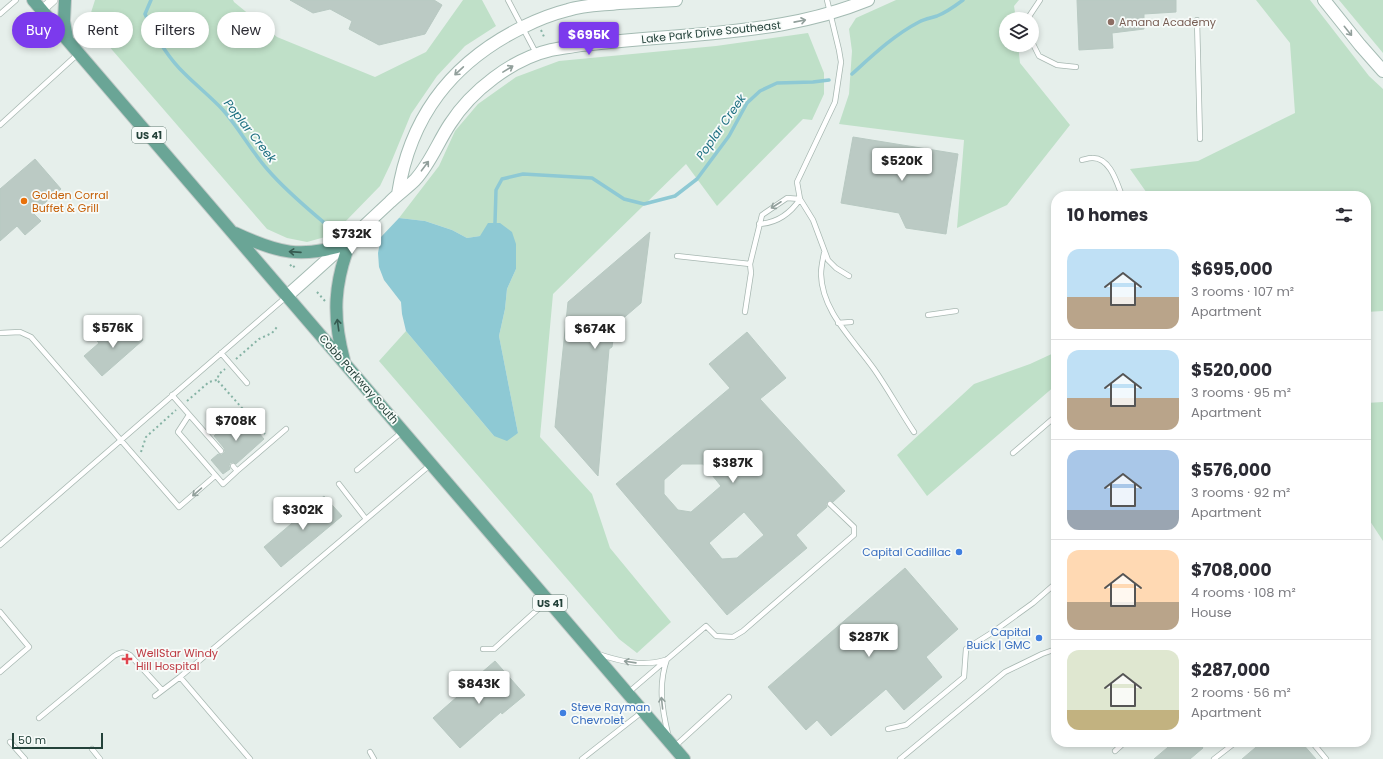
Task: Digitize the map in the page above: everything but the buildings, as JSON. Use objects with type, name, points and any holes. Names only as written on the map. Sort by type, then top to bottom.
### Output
[{"type":"main road","name":"Cobb Parkway South","points":[[33,0],[684,759]]},
{"type":"main road","points":[[65,0],[64,21],[67,40]]},
{"type":"main road","points":[[232,232],[260,244],[291,252],[316,252],[349,242]]},
{"type":"main road","points":[[345,363],[337,323],[336,295],[340,270],[349,242]]},
{"type":"street","points":[[42,10],[54,0]]},
{"type":"street","points":[[398,194],[402,172],[412,142],[432,102],[454,75],[473,57],[523,27],[547,16],[569,9],[595,5],[676,0]]},
{"type":"street","name":"Lake Park Drive Southeast","points":[[287,296],[349,242],[398,194],[415,180],[430,160],[452,120],[472,96],[490,80],[510,68],[550,50],[580,45],[767,27],[830,14],[868,0]]},
{"type":"street","points":[[1324,0],[1383,71]]},
{"type":"lane","points":[[0,14],[16,0]]},
{"type":"lane","points":[[508,0],[537,55]]},
{"type":"lane","points":[[827,0],[839,50],[840,62],[835,102],[797,182],[800,199],[813,220],[828,260],[836,268],[849,276]]},
{"type":"lane","points":[[1032,12],[1040,0]]},
{"type":"lane","points":[[1197,20],[1200,139]]},
{"type":"lane","points":[[1037,52],[1039,56],[1056,65],[1076,67]]},
{"type":"lane","points":[[0,125],[79,53]]},
{"type":"lane","points":[[1082,160],[1094,158],[1106,163],[1115,176],[1120,191]]},
{"type":"lane","points":[[745,312],[751,273],[750,264],[762,215],[787,198],[800,199]]},
{"type":"lane","points":[[759,224],[771,223],[793,209],[800,199]]},
{"type":"lane","points":[[825,251],[821,272],[822,288],[828,305],[838,323],[874,369],[914,432]]},
{"type":"lane","points":[[677,256],[750,264]]},
{"type":"lane","points":[[0,545],[287,296]]},
{"type":"lane","points":[[928,315],[956,311]]},
{"type":"lane","points":[[838,323],[851,322]]},
{"type":"lane","points":[[0,333],[20,332],[31,337],[179,507],[215,476]]},
{"type":"lane","points":[[221,353],[246,383]]},
{"type":"lane","points":[[172,396],[221,451]]},
{"type":"lane","points":[[189,414],[178,432],[223,484],[286,429]]},
{"type":"lane","points":[[1014,453],[1051,420]]},
{"type":"lane","points":[[357,470],[404,431]]},
{"type":"lane","points":[[155,696],[180,677],[431,464]]},
{"type":"lane","points":[[233,466],[237,471]]},
{"type":"lane","points":[[339,484],[366,519]]},
{"type":"lane","points":[[628,693],[706,626],[716,636],[733,637],[743,631],[854,535],[854,527],[830,504]]},
{"type":"lane","points":[[888,729],[906,725],[964,677],[966,649],[993,632],[1033,603],[1051,587]]},
{"type":"lane","points":[[483,649],[494,649],[548,600]]},
{"type":"lane","points":[[0,612],[29,647],[0,672]]},
{"type":"lane","points":[[900,759],[1005,672],[1051,651]]},
{"type":"lane","points":[[39,718],[114,656],[122,652],[126,652],[130,655],[162,690]]},
{"type":"lane","points":[[593,653],[614,659],[638,663],[650,663],[667,659]]},
{"type":"lane","points":[[667,659],[662,679],[661,691],[664,715],[672,744],[729,697]]},
{"type":"lane","points":[[180,677],[250,759]]},
{"type":"lane","points":[[582,759],[643,711]]},
{"type":"lane","points":[[10,742],[25,759]]},
{"type":"lane","points":[[1115,751],[1119,747]]},
{"type":"lane","points":[[1214,759],[1230,747]]},
{"type":"lane","points":[[1316,747],[1326,759]]},
{"type":"lane","points":[[92,749],[100,759]]},
{"type":"lane","points":[[370,752],[374,759]]},
{"type":"path","points":[[539,26],[547,44]]},
{"type":"path","points":[[290,266],[292,264],[295,268]]},
{"type":"path","points":[[315,290],[315,294]]},
{"type":"path","points":[[218,380],[220,374],[230,364],[260,339],[272,333],[277,328]]},
{"type":"path","points":[[138,460],[146,437],[209,382],[218,380]]},
{"type":"path","points":[[218,380],[265,434]]},
{"type":"green space","points":[[95,0],[233,0],[246,12],[217,12],[217,48],[275,48],[275,35],[375,77],[426,52],[463,0],[482,0],[496,26],[465,46],[437,76],[411,114],[380,186],[342,225],[325,237],[307,242],[287,238],[267,229],[110,48],[133,48],[133,12],[91,12]]},
{"type":"green space","points":[[896,0],[1019,0],[1014,6],[1015,12],[999,12],[999,52],[1019,52],[1020,63],[1070,125],[1007,205],[957,228],[964,140],[839,124],[849,94],[852,51],[849,29],[856,18]]},
{"type":"green space","points":[[1256,0],[1310,0],[1369,76],[1383,89],[1383,311],[1371,312],[1371,191],[1145,191],[1130,169],[1198,161],[1295,113],[1290,43]]},
{"type":"green space","points":[[1339,0],[1383,0],[1383,53]]},
{"type":"green space","points":[[808,33],[824,73],[824,94],[812,120],[803,119],[717,206],[686,164],[553,294],[540,437],[592,494],[610,548],[671,622],[637,653],[619,639],[379,361],[406,331],[494,436],[518,433],[499,336],[505,309],[507,289],[516,269],[480,236],[467,238],[452,230],[425,221],[399,218],[439,166],[455,131],[478,104],[516,77],[559,61],[716,46]]},
{"type":"green space","points":[[1051,354],[1051,389],[927,496],[897,455],[974,384],[1030,364]]},
{"type":"green space","points":[[1383,402],[1383,541],[1371,523],[1371,403]]},
{"type":"water","points":[[399,218],[425,221],[452,230],[467,238],[480,236],[488,223],[500,223],[512,232],[516,244],[516,269],[507,289],[505,309],[499,336],[518,433],[507,441],[494,436],[406,331],[401,302],[384,280],[379,267],[378,253],[381,237]]},
{"type":"waterway","name":"Poplar Creek","points":[[151,0],[145,14],[153,30],[173,61],[223,110],[262,163],[275,178],[328,226]]},
{"type":"waterway","name":"Poplar Creek","points":[[852,74],[901,33],[919,22],[944,13],[963,0]]},
{"type":"waterway","name":"Poplar Creek","points":[[493,228],[495,223],[496,190],[502,179],[523,174],[592,178],[624,199],[644,204],[675,196],[697,179],[729,136],[747,103],[760,91],[777,83],[829,80]]},
{"type":"place","name":"Amana Academy","points":[[1111,22]]},
{"type":"place","name":"Golden Corral Buffet & Grill","points":[[24,201]]},
{"type":"place","name":"Capital Cadillac","points":[[959,552]]},
{"type":"place","name":"Capital Buick | GMC","points":[[1039,638]]},
{"type":"place","name":"WellStar Windy Hill Hospital","points":[[127,659]]},
{"type":"place","name":"Steve Rayman Chevrolet","points":[[563,713]]}]
